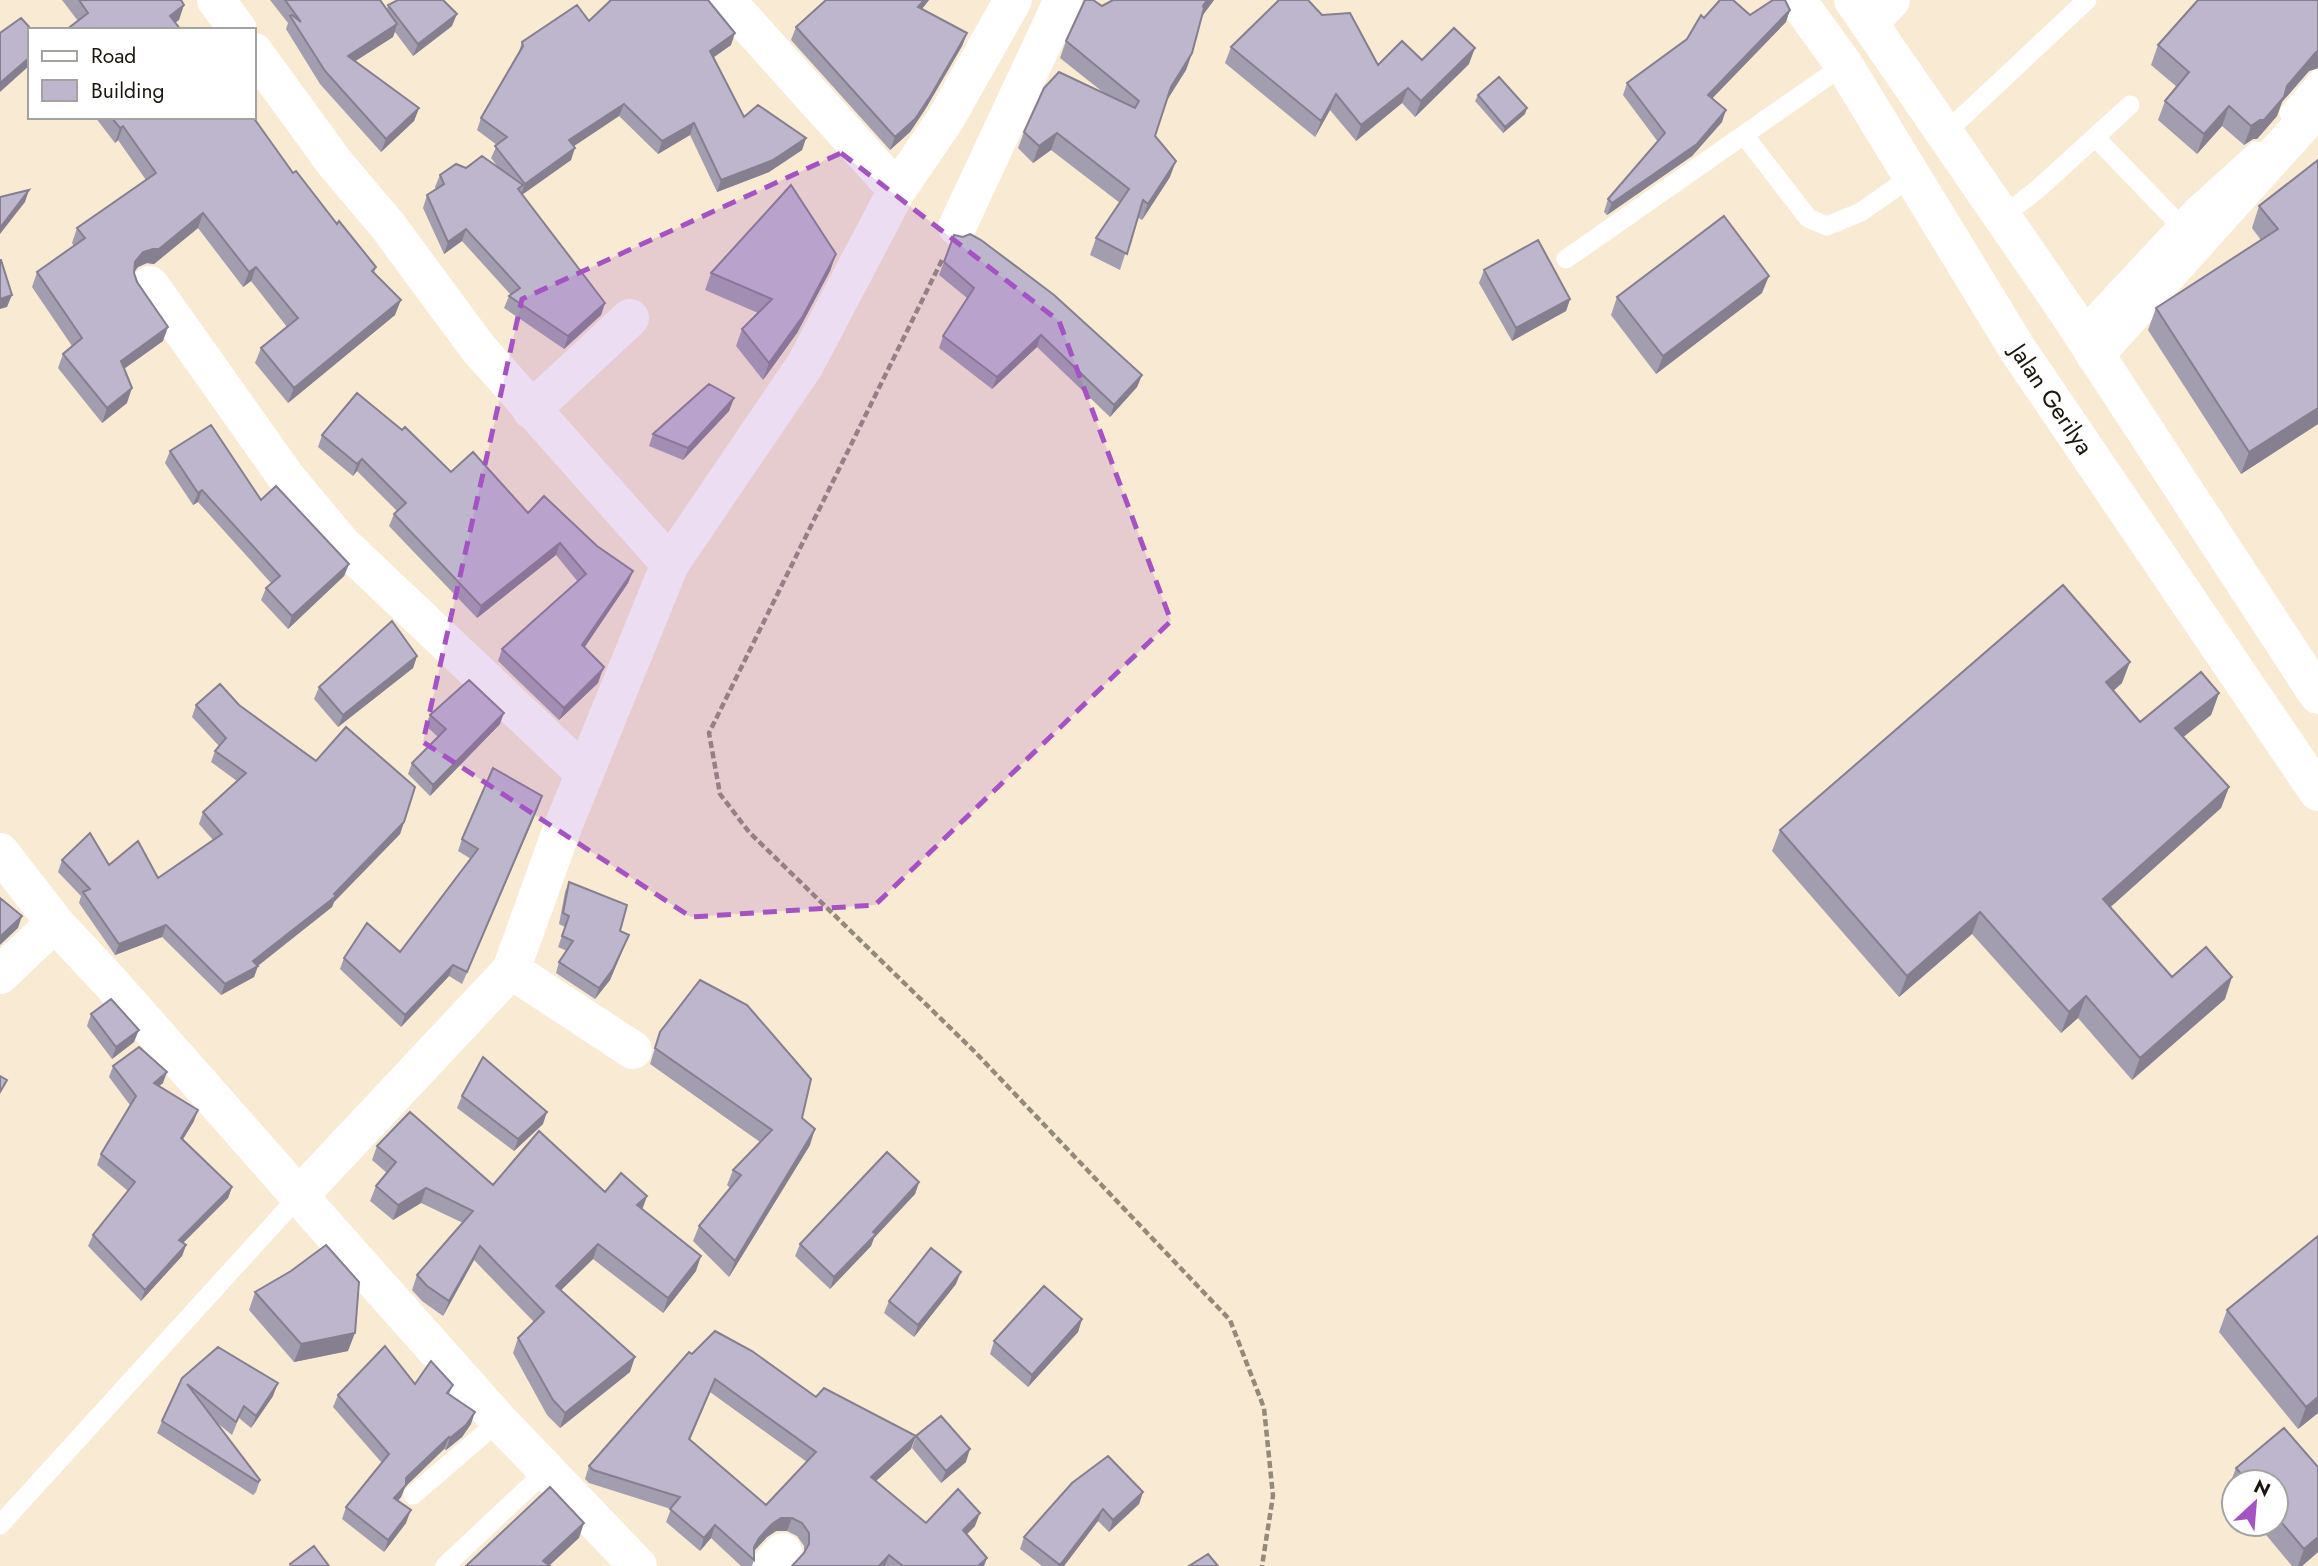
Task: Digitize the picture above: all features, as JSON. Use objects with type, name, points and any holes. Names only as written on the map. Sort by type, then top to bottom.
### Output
[{"type":"main road","points":[[216,0],[237,28]]},
{"type":"main road","points":[[726,0],[897,190]]},
{"type":"main road","points":[[299,1196],[511,970],[562,829],[670,564],[805,365],[897,190],[945,120],[1013,0]]},
{"type":"main road","points":[[957,228],[1063,0]]},
{"type":"main road","name":"Jalan Gerilya","points":[[1797,0],[1844,65],[2018,350],[2318,792]]},
{"type":"main road","points":[[1871,8],[1944,134],[2003,216],[2318,695]]},
{"type":"main road","points":[[256,55],[337,166],[388,226],[478,348],[670,564]]},
{"type":"main road","points":[[2087,342],[2318,107]]},
{"type":"main road","points":[[150,285],[286,477],[341,543],[585,774]]},
{"type":"main road","points":[[531,410],[630,318]]},
{"type":"main road","points":[[0,852],[55,923],[499,1421],[638,1566]]},
{"type":"main road","points":[[0,975],[55,923]]},
{"type":"main road","points":[[511,970],[634,1050]]},
{"type":"lane","points":[[1944,134],[2087,0]]},
{"type":"lane","points":[[1566,259],[1844,65]]},
{"type":"lane","points":[[2087,342],[2179,224],[2256,151],[2318,79]]},
{"type":"lane","points":[[2003,216],[2038,189],[2130,105]]},
{"type":"lane","points":[[1744,135],[1808,218],[1827,226],[1861,212],[1912,176]]},
{"type":"lane","points":[[2095,137],[2179,224]]},
{"type":"lane","points":[[0,1525],[299,1196]]},
{"type":"lane","points":[[414,1495],[499,1421]]},
{"type":"lane","points":[[445,1566],[547,1470]]},
{"type":"path","points":[[957,228],[709,733],[720,794],[749,832],[974,1051],[1230,1320],[1264,1408],[1273,1496],[1262,1566]]},
{"type":"highlighted area","points":[[841,153],[1059,321],[1171,621],[875,905],[691,917],[423,742],[522,299]]},
{"type":"building","points":[[79,0],[181,0],[184,5],[170,16],[179,28],[69,28],[88,13]]},
{"type":"building","points":[[285,0],[380,0],[397,24],[348,56],[419,108],[386,139],[325,71],[290,16],[301,22]]},
{"type":"building","points":[[398,0],[443,0],[457,14],[418,44],[388,5]]},
{"type":"building","points":[[611,0],[708,0],[735,33],[710,51],[744,117],[758,105],[806,138],[773,160],[721,180],[694,123],[662,141],[624,104],[569,140],[575,148],[525,184],[495,146],[507,137],[481,118],[523,46],[522,42],[577,5],[589,21]]},
{"type":"building","points":[[826,0],[924,0],[918,7],[967,33],[915,119],[895,137],[796,27]]},
{"type":"building","points":[[1085,0],[1093,0],[1102,6],[1113,0],[1207,0],[1203,6],[1192,53],[1171,87],[1155,136],[1176,161],[1148,204],[1143,200],[1127,254],[1096,238],[1129,189],[1057,133],[1039,146],[1024,132],[1044,88],[1059,72],[1135,108],[1139,101],[1066,41]]},
{"type":"building","points":[[1279,0],[1308,0],[1322,15],[1350,13],[1378,65],[1402,41],[1422,60],[1454,28],[1475,48],[1421,101],[1408,88],[1361,125],[1336,94],[1321,121],[1231,47]]},
{"type":"building","points":[[1720,0],[1733,0],[1750,15],[1773,0],[1785,0],[1790,10],[1708,95],[1726,110],[1697,144],[1612,203],[1608,199],[1665,133],[1627,83],[1687,39],[1701,15],[1704,18]]},
{"type":"building","points":[[2198,0],[2318,0],[2318,51],[2287,86],[2284,97],[2264,120],[2251,126],[2229,106],[2204,134],[2165,101],[2189,72],[2158,45]]},
{"type":"building","points":[[21,18],[30,28],[28,28],[28,59],[0,83],[0,33]]},
{"type":"building","points":[[1499,77],[1527,108],[1505,127],[1478,95]]},
{"type":"building","points":[[113,119],[254,119],[293,173],[296,171],[337,224],[339,221],[376,267],[372,271],[401,300],[294,388],[261,348],[298,318],[256,267],[249,272],[203,213],[159,249],[143,252],[135,262],[137,282],[168,327],[121,361],[132,388],[107,408],[63,354],[82,338],[37,272],[85,238],[77,228],[156,173],[123,126],[120,128]]},
{"type":"building","points":[[482,156],[523,185],[518,189],[605,303],[568,336],[509,296],[520,288],[466,229],[448,242],[427,195],[444,184],[440,175],[456,164],[466,168]]},
{"type":"building","points":[[2318,160],[2318,408],[2249,452],[2156,308],[2278,229],[2259,206]]},
{"type":"building","points":[[791,185],[836,254],[803,316],[769,363],[742,329],[772,299],[711,273]]},
{"type":"building","points":[[29,190],[0,228],[0,197]]},
{"type":"building","points":[[1724,216],[1769,276],[1663,356],[1617,297]]},
{"type":"building","points":[[970,234],[1054,295],[1142,375],[1114,405],[1041,335],[997,377],[943,336],[974,288],[944,262],[954,235],[963,237]]},
{"type":"building","points":[[1538,240],[1570,299],[1516,328],[1484,270]]},
{"type":"building","points":[[0,260],[12,295],[0,299]]},
{"type":"building","points":[[709,384],[734,398],[688,448],[653,434]]},
{"type":"building","points":[[357,393],[402,430],[405,427],[451,472],[473,452],[528,513],[544,496],[597,546],[633,571],[582,645],[604,667],[564,708],[502,649],[586,574],[560,543],[481,606],[394,514],[406,503],[362,459],[357,464],[322,435]]},
{"type":"building","points":[[211,425],[261,500],[276,486],[349,564],[292,616],[266,588],[280,576],[202,490],[198,493],[170,451]]},
{"type":"building","points":[[2063,585],[2130,662],[2106,682],[2140,722],[2201,672],[2219,693],[2175,728],[2229,787],[2103,899],[2172,977],[2206,947],[2232,977],[2140,1058],[2086,996],[2069,1012],[1980,912],[1907,976],[1780,830]]},
{"type":"building","points":[[392,621],[417,656],[343,715],[319,687]]},
{"type":"building","points":[[469,680],[504,713],[433,785],[412,763],[446,729],[430,715]]},
{"type":"building","points":[[220,684],[239,705],[316,761],[346,727],[415,787],[404,822],[334,894],[336,896],[253,961],[258,966],[225,984],[166,925],[119,944],[83,892],[90,889],[62,860],[90,833],[109,865],[138,841],[158,878],[222,834],[203,812],[246,773],[215,751],[226,738],[196,705]]},
{"type":"building","points":[[493,768],[542,796],[467,972],[453,965],[405,1015],[344,958],[367,923],[400,952],[478,849],[462,839]]},
{"type":"building","points":[[569,882],[627,905],[620,931],[629,935],[613,969],[599,988],[559,962],[573,941],[562,936],[569,916],[563,913]]},
{"type":"building","points":[[0,898],[22,916],[0,937]]},
{"type":"building","points":[[700,980],[747,1005],[811,1079],[802,1118],[815,1129],[735,1261],[699,1226],[741,1175],[733,1170],[772,1130],[655,1048],[660,1032]]},
{"type":"building","points":[[111,999],[139,1030],[116,1047],[91,1014]]},
{"type":"building","points":[[139,1047],[167,1072],[154,1083],[198,1110],[181,1138],[232,1187],[179,1240],[186,1245],[145,1290],[93,1235],[135,1182],[101,1154],[136,1096],[113,1066]]},
{"type":"building","points":[[483,1057],[547,1112],[518,1139],[462,1096]]},
{"type":"building","points":[[0,1076],[7,1080],[0,1092]]},
{"type":"building","points":[[410,1112],[493,1185],[539,1131],[605,1192],[621,1173],[647,1196],[637,1205],[701,1256],[668,1298],[598,1244],[556,1286],[635,1357],[565,1413],[553,1400],[518,1338],[544,1312],[480,1246],[449,1301],[427,1286],[417,1275],[473,1211],[426,1188],[398,1205],[376,1186],[396,1162],[377,1146]]},
{"type":"building","points":[[887,1152],[919,1182],[873,1232],[876,1234],[834,1277],[800,1244]]},
{"type":"building","points":[[2318,1236],[2318,1397],[2306,1407],[2227,1310]]},
{"type":"building","points":[[326,1245],[359,1282],[355,1333],[301,1344],[255,1292],[291,1271]]},
{"type":"building","points":[[931,1248],[961,1272],[918,1325],[889,1301]]},
{"type":"building","points":[[1044,1286],[1082,1319],[1032,1375],[994,1341]]},
{"type":"building","points":[[715,1331],[752,1351],[816,1397],[824,1388],[916,1436],[871,1477],[926,1523],[958,1489],[980,1513],[963,1530],[987,1558],[978,1566],[903,1566],[889,1555],[879,1566],[792,1566],[809,1544],[809,1533],[802,1523],[792,1518],[781,1518],[759,1538],[754,1547],[754,1560],[715,1525],[704,1538],[670,1509],[680,1497],[593,1470],[589,1466],[689,1352],[692,1354]],"holes":[[[715,1379],[816,1452],[766,1505],[689,1439]]]},
{"type":"building","points":[[385,1346],[415,1384],[431,1361],[453,1385],[447,1393],[475,1412],[466,1425],[449,1437],[406,1478],[406,1485],[394,1498],[411,1510],[388,1540],[346,1507],[389,1454],[338,1395]]},
{"type":"building","points":[[218,1347],[278,1383],[256,1416],[244,1406],[236,1422],[187,1384],[260,1480],[258,1482],[162,1421],[182,1378]]},
{"type":"building","points":[[941,1416],[970,1449],[946,1471],[916,1436]]},
{"type":"building","points":[[2284,1428],[2318,1467],[2318,1537],[2304,1549],[2290,1532],[2290,1468],[2236,1468]]},
{"type":"building","points":[[1108,1456],[1143,1492],[1113,1520],[1103,1509],[1060,1565],[1024,1537],[1072,1483]]},
{"type":"building","points":[[550,1487],[584,1523],[543,1561],[550,1566],[466,1566]]},
{"type":"building","points":[[314,1546],[329,1566],[291,1566],[290,1564]]},
{"type":"building","points":[[1208,1554],[1218,1566],[1189,1566]]}]
